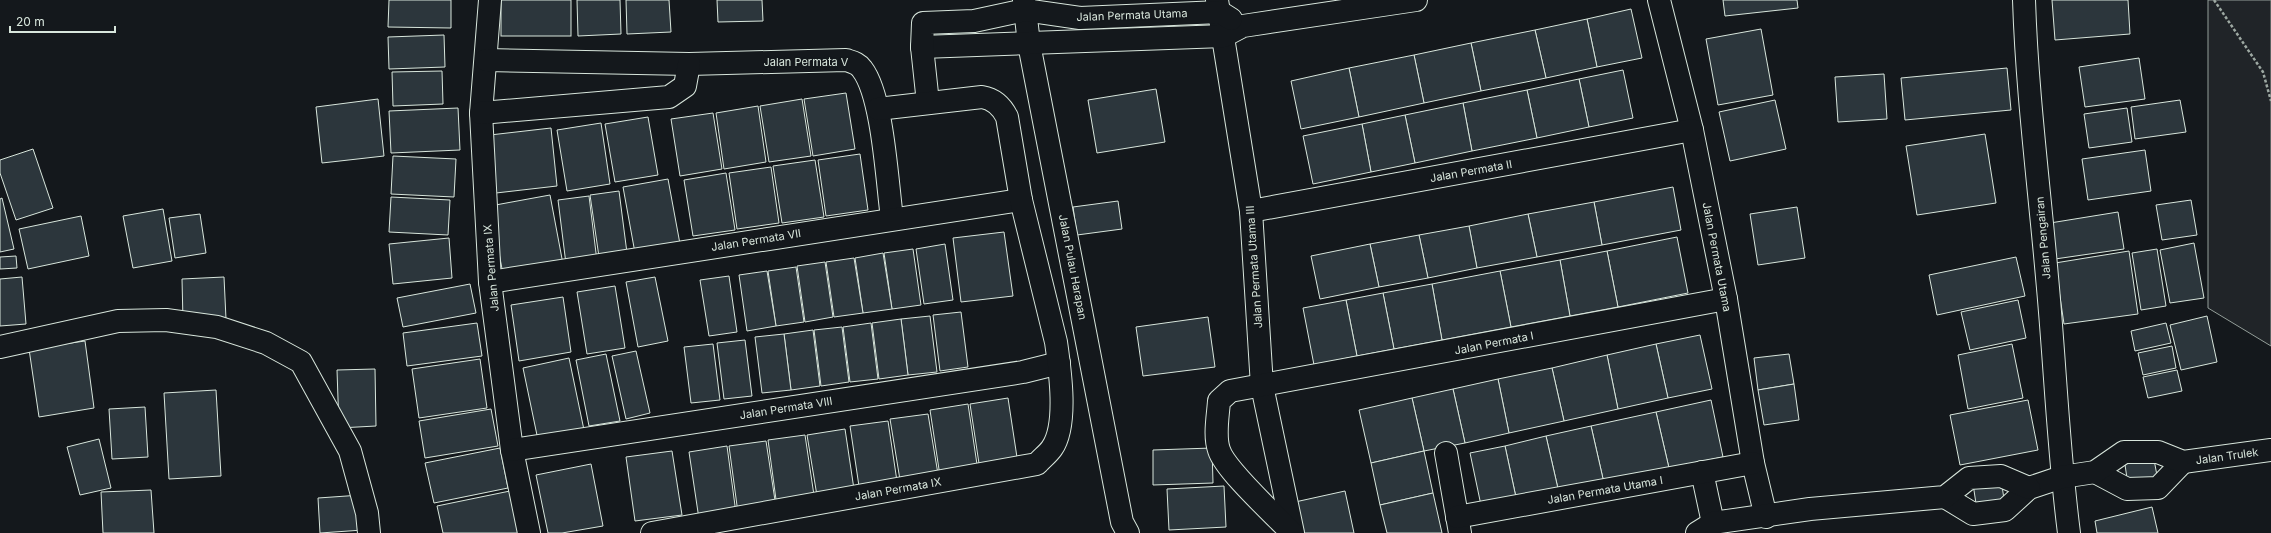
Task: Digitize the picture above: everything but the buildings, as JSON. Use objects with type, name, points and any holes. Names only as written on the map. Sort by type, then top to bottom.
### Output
[{"type":"street","name":"Jalan Permata IX","points":[[490,0],[481,113],[490,282],[512,450],[529,533]]},
{"type":"street","points":[[928,103],[922,47],[1224,36],[1242,26],[1416,0]]},
{"type":"street","name":"Jalan Permata Utama","points":[[1660,0],[1692,130],[1726,299],[1753,463],[1766,517]]},
{"type":"street","name":"Jalan Pengairan","points":[[2024,0],[2026,51],[2047,279],[2062,477],[2069,533]]},
{"type":"street","name":"Jalan Permata Utama","points":[[922,47],[923,23],[974,20],[1025,5],[1080,18],[1219,6]]},
{"type":"street","name":"Jalan Pulau Harapan","points":[[1025,5],[1029,44],[1122,522],[1128,533]]},
{"type":"street","points":[[1219,6],[1242,26]]},
{"type":"street","name":"Jalan Permata Utama III","points":[[1219,6],[1251,211],[1262,386],[1292,533]]},
{"type":"street","name":"Jalan Permata V","points":[[486,60],[689,64],[846,60],[856,63],[862,68],[878,109],[892,218]]},
{"type":"street","points":[[481,113],[669,97],[685,86],[689,64]]},
{"type":"street","name":"Jalan Permata IX","points":[[652,533],[1036,464],[1052,448],[1061,422],[1059,363],[1056,342],[1021,200],[1007,117],[1003,109],[988,98],[982,98],[878,109]]},
{"type":"street","name":"Jalan Permata II","points":[[1251,211],[1692,130]]},
{"type":"street","name":"Jalan Permata VII","points":[[490,282],[892,218],[1021,200]]},
{"type":"street","name":"Jalan Permata I","points":[[1292,533],[1227,464],[1219,450],[1217,440],[1219,401],[1230,391],[1726,299]]},
{"type":"street","points":[[0,347],[118,321],[160,320],[217,327],[266,343],[301,362],[350,452],[367,513],[369,533]]},
{"type":"street","name":"Jalan Permata VIII","points":[[512,450],[1022,372],[1059,363]]},
{"type":"street","name":"Jalan Trulek","points":[[2029,488],[2062,477],[2094,472],[2124,452],[2158,452],[2183,462],[2271,450]]},
{"type":"street","name":"Jalan Permata Utama I","points":[[1446,453],[1459,525],[1702,472],[1753,463]]},
{"type":"street","name":"Jalan Trulek","points":[[2094,472],[2127,489],[2158,488],[2183,462]]},
{"type":"street","points":[[1702,472],[1705,528],[1810,509],[1945,497],[1969,478],[2001,476],[2029,488],[2005,510],[1973,514],[1945,497]]},
{"type":"path","points":[[2214,0],[2263,72],[2271,102]]},
{"type":"shaded area","points":[[2208,0],[2271,0],[2271,346],[2208,308]]}]
